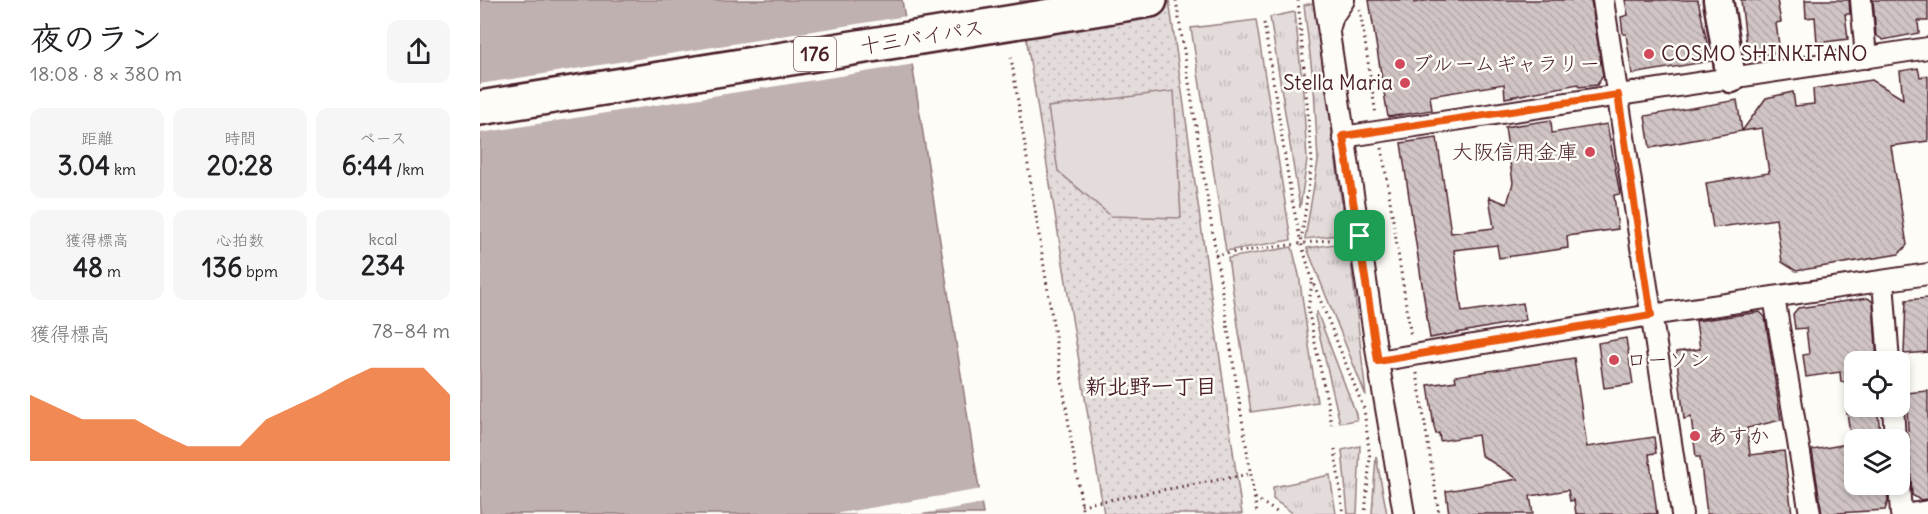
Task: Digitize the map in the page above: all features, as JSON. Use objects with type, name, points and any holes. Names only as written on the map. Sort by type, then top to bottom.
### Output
[{"type":"highway","name":"十三バイパス","points":[[480,108],[1150,0]]},
{"type":"street","points":[[1324,0],[1378,361],[1404,514]]},
{"type":"street","points":[[1328,33],[1332,16],[1344,0]]},
{"type":"street","points":[[1604,0],[1682,514]]},
{"type":"street","points":[[1718,0],[1731,78]]},
{"type":"street","points":[[1861,0],[1866,58]]},
{"type":"street","points":[[1343,136],[1928,48]]},
{"type":"street","points":[[1378,361],[1651,315],[1928,274]]},
{"type":"street","points":[[1883,280],[1888,351]]},
{"type":"street","points":[[1774,297],[1810,514]]},
{"type":"street","points":[[1900,495],[1901,514]]},
{"type":"street","points":[[1910,514],[1928,511]]},
{"type":"path","points":[[1176,0],[1257,514]]},
{"type":"path","points":[[1298,0],[1308,90],[1312,161],[1301,242]]},
{"type":"path","points":[[1359,0],[1439,514]]},
{"type":"path","points":[[1264,23],[1291,195],[1301,242],[1313,282],[1364,409],[1370,458],[1365,514]]},
{"type":"path","points":[[1011,57],[1083,514]]},
{"type":"path","points":[[1215,255],[1360,236]]},
{"type":"path","points":[[1313,282],[1308,309],[1332,425]]},
{"type":"path","points":[[1335,449],[1343,514]]},
{"type":"path","points":[[1081,505],[1251,474]]},
{"type":"path","points":[[1254,498],[1280,514]]},
{"type":"green space","points":[[1020,0],[1169,0],[1242,514],[1104,514]]},
{"type":"green space","points":[[1314,3],[1346,234],[1305,239],[1318,161],[1314,88],[1304,5]]},
{"type":"green space","points":[[1295,12],[1307,160],[1300,208],[1270,17]]},
{"type":"green space","points":[[1256,20],[1291,240],[1226,251],[1191,28]]},
{"type":"green space","points":[[1174,91],[1181,218],[1111,216],[1058,171],[1048,107]]},
{"type":"green space","points":[[1349,242],[1366,396],[1307,248]]},
{"type":"green space","points":[[1292,247],[1299,275],[1317,402],[1251,412],[1228,258]]},
{"type":"green space","points":[[1317,312],[1357,420],[1340,423],[1315,316]]},
{"type":"green space","points":[[1360,446],[1357,514],[1348,514],[1342,450]]},
{"type":"green space","points":[[1376,456],[1387,514],[1372,514]]},
{"type":"green space","points":[[1330,475],[1336,514],[1294,514],[1273,499],[1273,487]]},
{"type":"shaded area","points":[[480,0],[902,0],[983,514],[480,514]]},
{"type":"pier","points":[[907,16],[915,64],[480,133],[480,84]]},
{"type":"pier","points":[[982,489],[984,503],[921,514],[834,514]]},
{"type":"building","points":[[1369,0],[1413,0],[1414,3],[1430,0],[1591,0],[1603,76],[1597,85],[1579,87],[1578,84],[1505,98],[1504,84],[1430,96],[1432,110],[1388,117]]},
{"type":"building","points":[[1625,0],[1698,0],[1711,61],[1632,74],[1621,17],[1628,15]]},
{"type":"building","points":[[1741,0],[1777,0],[1781,22],[1776,23],[1780,52],[1748,57]]},
{"type":"building","points":[[1805,0],[1849,0],[1850,14],[1845,14],[1848,39],[1817,43],[1815,17],[1806,18]]},
{"type":"building","points":[[1873,0],[1928,0],[1928,21],[1918,21],[1919,33],[1883,40],[1876,35]]},
{"type":"building","points":[[1918,68],[1920,77],[1928,76],[1928,141],[1891,146],[1907,245],[1899,254],[1796,271],[1782,262],[1776,219],[1713,228],[1706,183],[1769,173],[1762,128],[1742,131],[1766,98],[1793,92],[1795,106],[1814,104],[1813,89],[1872,80],[1903,99],[1900,71]]},
{"type":"building","points":[[1737,100],[1742,131],[1650,148],[1645,116]]},
{"type":"building","points":[[1551,120],[1552,133],[1607,124],[1620,194],[1614,195],[1618,229],[1567,236],[1568,248],[1499,258],[1497,245],[1454,250],[1462,312],[1523,303],[1526,320],[1430,338],[1401,143],[1437,138],[1451,233],[1494,228],[1489,197],[1507,204],[1513,183],[1505,127]]},
{"type":"building","points":[[1868,298],[1873,302],[1876,351],[1844,351],[1844,382],[1841,382],[1840,372],[1806,377],[1803,355],[1809,354],[1806,328],[1795,329],[1793,314],[1798,308]]},
{"type":"building","points":[[1928,298],[1928,352],[1910,354],[1910,351],[1904,351],[1906,300]]},
{"type":"building","points":[[1760,312],[1765,317],[1781,420],[1747,428],[1750,455],[1784,451],[1792,514],[1707,514],[1700,457],[1696,457],[1691,417],[1684,419],[1676,352],[1700,349],[1696,321]]},
{"type":"building","points":[[1626,338],[1633,384],[1604,388],[1598,343]]},
{"type":"building","points":[[1574,358],[1587,447],[1654,437],[1656,453],[1649,454],[1657,514],[1576,514],[1574,500],[1570,501],[1568,490],[1530,496],[1533,514],[1449,514],[1446,491],[1518,479],[1481,455],[1478,435],[1440,441],[1439,433],[1436,434],[1434,427],[1428,385],[1456,381],[1455,376]]},
{"type":"building","points":[[1928,391],[1928,499],[1920,500],[1912,495],[1910,429],[1908,429],[1907,417],[1910,417],[1910,393]]},
{"type":"building","points":[[1848,417],[1878,417],[1880,429],[1849,429]]},
{"type":"building","points":[[1844,445],[1844,495],[1888,495],[1885,510],[1822,514],[1812,450]]},
{"type":"place","name":"COSMO SHINKITANO","points":[[1649,54]]},
{"type":"place","name":"ブルームギャラリー","points":[[1400,64]]},
{"type":"place","name":"Stella Maria","points":[[1405,83]]},
{"type":"place","name":"大阪信用金庫","points":[[1590,152]]},
{"type":"place","name":"ローソン","points":[[1614,360]]},
{"type":"place","name":"あすか","points":[[1695,436]]},
{"type":"district","name":"新北野一丁目","points":[[1151,386]]},
{"type":"route","points":[[1618,95],[1651,315],[1378,361],[1360,236],[1343,136],[1618,95]]}]
